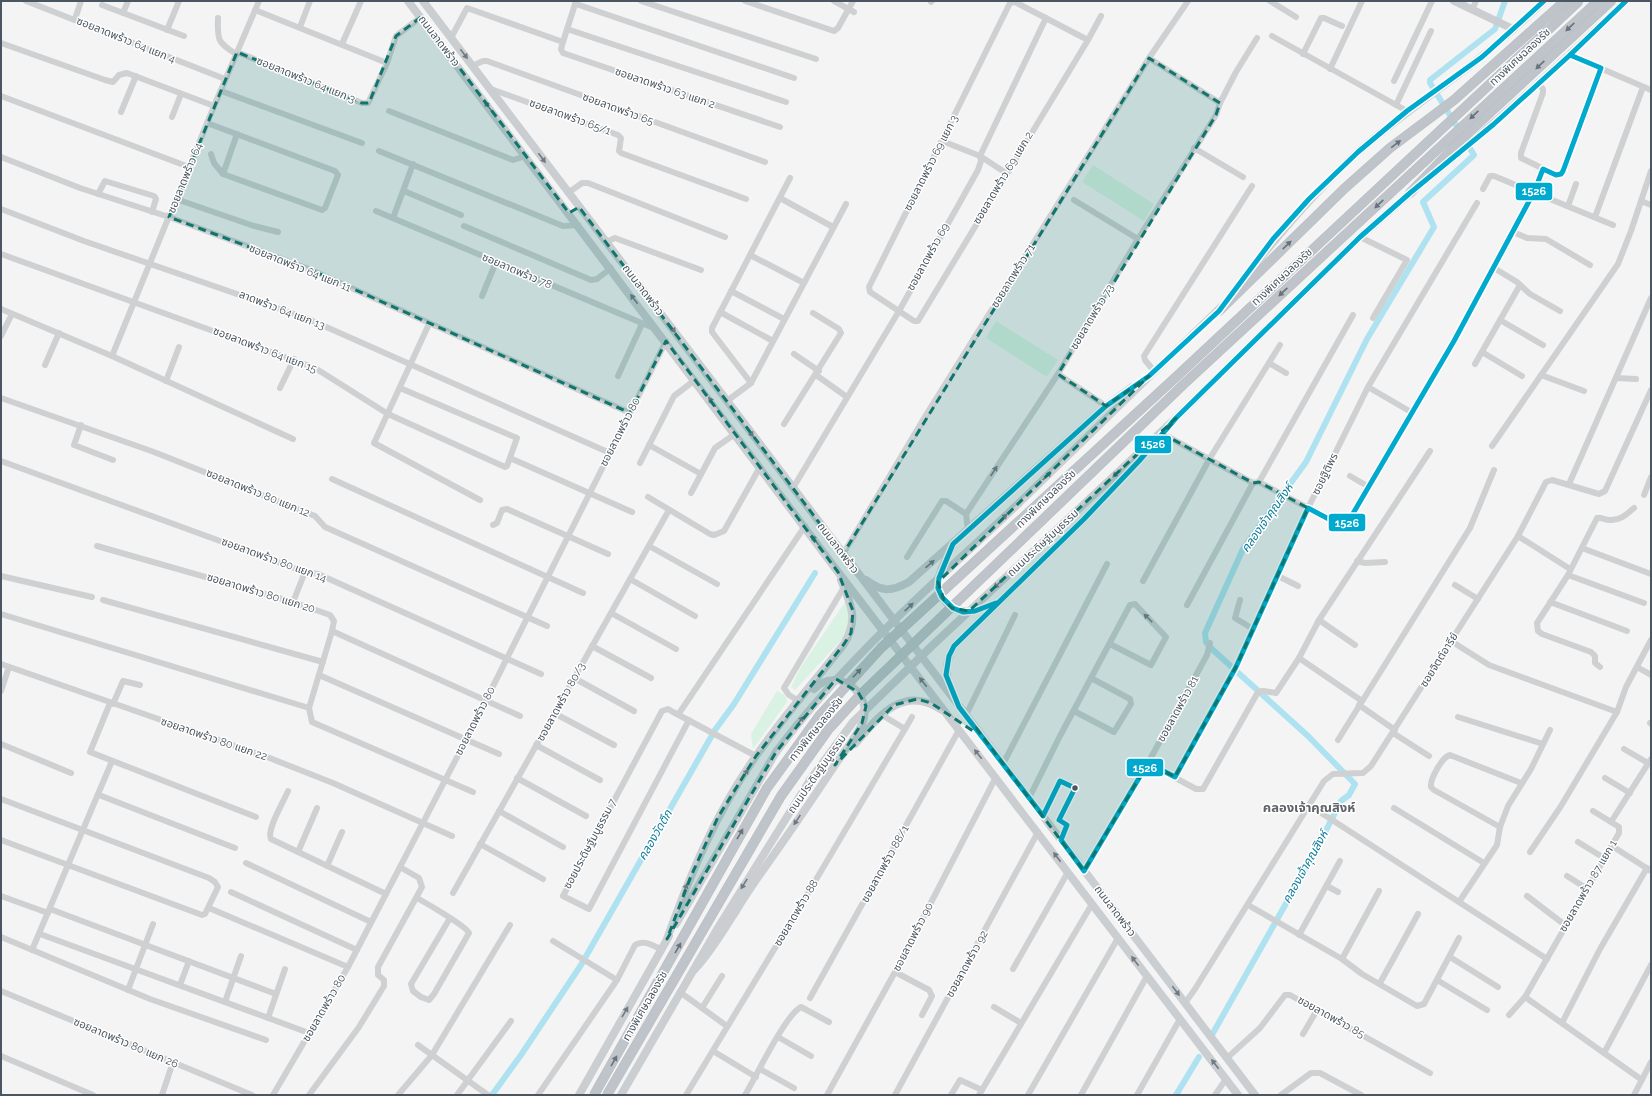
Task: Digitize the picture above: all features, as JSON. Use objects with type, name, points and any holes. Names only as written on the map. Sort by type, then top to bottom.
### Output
[{"type":"highway","points":[[1219,311],[1344,188],[1390,148],[1454,100],[1565,1]]},
{"type":"highway","name":"ทางพิเศษฉลองรัช","points":[[594,1095],[767,788],[820,715],[848,683],[881,648],[1176,378],[1579,1]]},
{"type":"highway","name":"ทางพิเศษฉลองรัช","points":[[607,1095],[781,796],[819,742],[859,696],[1185,383],[1598,1]]},
{"type":"highway","points":[[1410,193],[1465,144],[1611,1]]},
{"type":"main road","name":"ถนนลาดพร้าว","points":[[408,1],[666,341],[838,572],[1238,1095]]},
{"type":"main road","name":"ถนนลาดพร้าว","points":[[423,1],[1255,1095]]},
{"type":"main road","points":[[1454,1],[1513,29]]},
{"type":"main road","points":[[579,1095],[661,949],[776,752],[808,711],[844,670],[1219,311],[1273,239],[1309,199],[1358,152],[1407,111],[1482,57],[1544,1]]},
{"type":"main road","points":[[1465,144],[1539,84],[1626,1]]},
{"type":"main road","name":"ถนนประดิษฐ์มนูธรรม","points":[[621,1095],[681,993],[718,926],[810,780],[853,722],[936,642],[1176,418],[1360,237],[1410,193]]},
{"type":"main road","points":[[569,213],[579,207]]},
{"type":"main road","points":[[852,566],[862,577],[876,587],[886,591],[909,582],[1106,406],[1152,374]]},
{"type":"main road","points":[[960,707],[946,674],[949,656],[954,646],[1084,519],[1176,418]]},
{"type":"main road","points":[[953,544],[938,582],[939,590],[944,600],[952,608],[963,612],[982,610],[1001,601]]},
{"type":"main road","points":[[667,939],[691,876],[718,818],[756,756],[851,633],[853,611],[838,572]]},
{"type":"main road","points":[[894,645],[905,636]]},
{"type":"main road","points":[[906,661],[917,652]]},
{"type":"main road","points":[[694,970],[714,947],[736,910],[835,765],[862,723],[866,706],[862,696],[851,686],[835,679],[826,680],[818,684],[791,712]]},
{"type":"main road","points":[[835,765],[882,715],[898,703],[917,699],[931,703],[946,713]]},
{"type":"street","name":"ซอยลาดพร้าว 64 แยก 4","points":[[26,1],[225,79]]},
{"type":"street","points":[[44,8],[46,1]]},
{"type":"street","points":[[75,19],[81,1]]},
{"type":"street","points":[[123,13],[128,1]]},
{"type":"street","points":[[167,30],[180,1]]},
{"type":"street","name":"ซอยลาดพร้าว 64","points":[[112,356],[220,91],[259,1]]},
{"type":"street","points":[[300,26],[310,1]]},
{"type":"street","points":[[342,44],[361,1]]},
{"type":"street","points":[[451,38],[467,8],[469,1]]},
{"type":"street","points":[[641,1],[816,59]]},
{"type":"street","points":[[745,1],[834,31],[851,11],[853,1]]},
{"type":"street","points":[[834,1],[851,11]]},
{"type":"street","name":"ซอยลาดพร้าว 71","points":[[843,554],[926,415],[1149,58],[1188,1]]},
{"type":"street","points":[[1270,1],[1296,17]]},
{"type":"street","points":[[1330,70],[1362,1]]},
{"type":"street","points":[[1394,81],[1432,1]]},
{"type":"street","points":[[1472,10],[1476,1]]},
{"type":"street","points":[[467,8],[563,42],[576,2],[794,78]]},
{"type":"street","name":"ซอยลาดพร้าว 69 แยก 3","points":[[899,311],[870,292],[869,287],[1010,3],[1015,2],[1046,18]]},
{"type":"street","points":[[102,5],[184,36]]},
{"type":"street","points":[[255,10],[300,26],[387,63]]},
{"type":"street","name":"ซอยลาดพร้าว 69 แยก 2","points":[[899,311],[914,321],[918,321],[1006,173],[1088,40],[1101,16]]},
{"type":"street","name":"ซอยลาดพร้าว 64 แยก 3","points":[[218,18],[218,39],[221,45],[237,53],[362,103],[368,103],[387,63],[396,36],[421,17]]},
{"type":"street","points":[[1046,18],[1088,40]]},
{"type":"street","name":"ซอยลาดพร้าว 69","points":[[793,488],[899,311],[978,170],[981,161],[980,156],[1046,18]]},
{"type":"street","points":[[1303,54],[1321,18],[1342,26]]},
{"type":"street","points":[[567,29],[786,102]]},
{"type":"street","points":[[1396,105],[1431,31]]},
{"type":"street","points":[[1272,36],[1330,70],[1407,111]]},
{"type":"street","name":"ซอยลาดพร้าว 73","points":[[966,514],[1058,374],[1138,240],[1216,114],[1220,103],[1257,38]]},
{"type":"street","name":"ซอยลาดพร้าว 63 แยก 2","points":[[563,42],[560,49],[563,53],[780,127]]},
{"type":"street","points":[[1,43],[113,82],[119,75],[127,73],[214,106]]},
{"type":"street","points":[[1570,55],[1651,90]]},
{"type":"street","points":[[1149,58],[1220,103]]},
{"type":"street","name":"ซอยลาดพร้าว 65","points":[[472,66],[483,61],[487,61],[764,162]]},
{"type":"street","points":[[1539,84],[1543,89],[1543,94],[1520,156],[1522,160],[1542,169],[1556,175],[1561,174],[1601,68]]},
{"type":"street","points":[[121,112],[136,76]]},
{"type":"street","points":[[1595,217],[1643,87]]},
{"type":"street","name":"ซอยลาดพร้าว 65/1","points":[[490,89],[618,135],[621,138],[619,151],[621,153],[746,199]]},
{"type":"street","points":[[220,91],[362,143]]},
{"type":"street","points":[[172,117],[181,94]]},
{"type":"street","points":[[1,96],[189,167]]},
{"type":"street","points":[[389,111],[513,160],[526,156]]},
{"type":"street","points":[[207,123],[336,171],[338,174],[325,208],[322,210],[223,174],[214,163],[211,154]]},
{"type":"street","points":[[223,174],[237,134]]},
{"type":"street","points":[[942,141],[980,156],[1006,173]]},
{"type":"street","points":[[1194,148],[1243,177]]},
{"type":"street","points":[[379,151],[563,226],[578,225]]},
{"type":"street","name":"ซอยลาดพร้าว 64 แยก 11","points":[[1,157],[98,194],[169,217],[311,270],[429,324],[630,412]]},
{"type":"street","points":[[393,218],[413,164]]},
{"type":"street","points":[[1163,434],[1256,482],[1287,496],[1343,526],[1348,522],[1358,506],[1411,412],[1438,370],[1534,192],[1542,169]]},
{"type":"street","points":[[1492,446],[1618,264],[1651,171]]},
{"type":"street","points":[[1484,189],[1490,176],[1494,176],[1613,224]]},
{"type":"street","points":[[751,383],[712,332],[714,323],[790,178]]},
{"type":"street","points":[[98,194],[105,182],[154,196],[156,199],[152,212]]},
{"type":"street","points":[[568,193],[582,183],[588,183],[725,237]]},
{"type":"street","points":[[1568,206],[1576,184]]},
{"type":"street","points":[[1152,374],[1144,356],[1252,186]]},
{"type":"street","points":[[404,191],[461,215]]},
{"type":"street","points":[[176,198],[254,226],[278,232]]},
{"type":"street","points":[[780,198],[833,226]]},
{"type":"street","points":[[1074,200],[1138,240]]},
{"type":"street","points":[[1641,201],[1651,205]]},
{"type":"street","name":"ซอยฐิติพร","points":[[1175,777],[1235,669],[1308,508],[1368,387],[1477,203]]},
{"type":"street","points":[[727,401],[751,383],[846,204]]},
{"type":"street","points":[[1,217],[2,210]]},
{"type":"street","name":"ลาดพร้าว 64 แยก 13","points":[[2,210],[150,264],[306,318],[610,453]]},
{"type":"street","name":"ซอยลาดพร้าว 78","points":[[376,212],[657,330]]},
{"type":"street","points":[[464,226],[591,280],[597,279],[611,268]]},
{"type":"street","points":[[1513,232],[1527,238],[1546,240],[1590,265]]},
{"type":"street","points":[[1360,237],[1407,260],[1373,318]]},
{"type":"street","points":[[606,242],[615,238],[701,270]]},
{"type":"street","name":"ซอยลาดพร้าว 64 แยก 15","points":[[1,254],[294,359],[329,375],[388,414],[505,467],[510,458]]},
{"type":"street","points":[[750,255],[804,283]]},
{"type":"street","points":[[482,296],[496,262]]},
{"type":"street","points":[[1494,268],[1520,285],[1530,294],[1560,312]]},
{"type":"street","points":[[1475,364],[1520,285]]},
{"type":"street","points":[[731,291],[784,319]]},
{"type":"street","points":[[1651,298],[1569,484],[1599,494],[1605,491],[1651,390]]},
{"type":"street","points":[[1,309],[112,356],[292,439]]},
{"type":"street","points":[[720,312],[773,341]]},
{"type":"street","points":[[784,424],[841,332],[839,329],[813,313]]},
{"type":"street","points":[[1,336],[12,314]]},
{"type":"street","points":[[1187,605],[1256,482],[1353,315]]},
{"type":"street","points":[[1500,320],[1542,345]]},
{"type":"street","points":[[429,324],[374,444],[480,500]]},
{"type":"street","points":[[618,376],[642,324]]},
{"type":"street","points":[[45,365],[59,333]]},
{"type":"street","name":"ซอยลาดพร้าว 80","points":[[273,1095],[357,950],[466,740],[666,341]]},
{"type":"street","points":[[1142,581],[1210,458],[1280,345]]},
{"type":"street","points":[[166,381],[179,347]]},
{"type":"street","points":[[1482,352],[1522,376]]},
{"type":"street","points":[[794,354],[847,397]]},
{"type":"street","points":[[280,388],[294,359]]},
{"type":"street","points":[[1269,363],[1286,373]]},
{"type":"street","points":[[1058,374],[1106,406]]},
{"type":"street","points":[[1541,375],[1584,391]]},
{"type":"street","points":[[1616,378],[1636,379]]},
{"type":"street","points":[[640,463],[674,396],[695,380]]},
{"type":"street","points":[[1368,387],[1411,412]]},
{"type":"street","points":[[400,388],[516,437],[518,440],[510,458],[632,512]]},
{"type":"street","name":"ซอยลาดพร้าว 80 แยก 12","points":[[1,398],[81,425],[315,516],[326,527],[547,626]]},
{"type":"street","points":[[81,425],[74,445],[113,460]]},
{"type":"street","points":[[691,493],[715,448],[735,434]]},
{"type":"street","points":[[649,445],[701,474]]},
{"type":"street","points":[[1148,763],[1196,789],[1203,789],[1260,691],[1276,694],[1300,658],[1319,620],[1430,450]]},
{"type":"street","name":"ซอยลาดพร้าว 80 แยก 14","points":[[1,460],[305,572],[318,574],[541,674]]},
{"type":"street","points":[[648,498],[710,534],[720,534],[724,531],[760,467]]},
{"type":"street","points":[[1338,740],[1470,528],[1494,470]]},
{"type":"street","points":[[1350,476],[1369,487]]},
{"type":"street","points":[[1644,495],[1651,477]]},
{"type":"street","points":[[332,479],[583,592]]},
{"type":"street","name":"ซอยจิตต์อารีย์","points":[[1185,1003],[1327,778],[1333,774],[1362,774],[1371,766],[1518,536],[1546,482],[1552,480],[1569,484]]},
{"type":"street","points":[[907,557],[942,501],[946,500],[966,514],[968,530]]},
{"type":"street","points":[[493,525],[496,523],[502,510],[507,508],[608,554]]},
{"type":"street","points":[[1600,667],[1595,663],[1595,656],[1591,652],[1542,634],[1538,630],[1537,623],[1568,575],[1596,518],[1600,517],[1611,520],[1620,519],[1634,508]]},
{"type":"street","name":"ซอยลาดพร้าว 80/3","points":[[452,893],[669,510]]},
{"type":"street","points":[[680,712],[805,526]]},
{"type":"street","points":[[1518,536],[1570,569]]},
{"type":"street","name":"ซอยลาดพร้าว 80 แยก 20","points":[[97,546],[293,602],[330,615],[334,621],[332,631]]},
{"type":"street","points":[[649,546],[717,584]]},
{"type":"street","points":[[1582,548],[1651,574]]},
{"type":"street","points":[[1357,561],[1365,563],[1386,562]]},
{"type":"street","points":[[1003,764],[1107,564]]},
{"type":"street","points":[[293,602],[305,572]]},
{"type":"street","points":[[1568,575],[1644,603]]},
{"type":"street","points":[[1,576],[92,597]]},
{"type":"street","points":[[1278,576],[1298,586]]},
{"type":"street","points":[[630,579],[695,616]]},
{"type":"street","points":[[1455,585],[1478,599]]},
{"type":"street","points":[[799,701],[789,695],[784,688],[844,587]]},
{"type":"street","points":[[103,600],[323,662]]},
{"type":"street","points":[[1240,600],[1235,618],[1253,629]]},
{"type":"street","points":[[1550,602],[1627,631]]},
{"type":"street","points":[[1029,798],[1130,605],[1135,604],[1166,635],[1151,665],[1110,644]]},
{"type":"street","points":[[611,613],[676,649]]},
{"type":"street","points":[[1,614],[309,708]]},
{"type":"street","points":[[966,715],[1015,614]]},
{"type":"street","points":[[1319,620],[1356,645]]},
{"type":"street","points":[[473,792],[312,722],[309,708],[332,631],[520,716]]},
{"type":"street","points":[[1530,852],[1561,806],[1617,712],[1626,687],[1651,640]]},
{"type":"street","points":[[1451,641],[1490,665],[1617,712]]},
{"type":"street","points":[[592,646],[651,678]]},
{"type":"street","name":"ซอยลาดพร้าว 81","points":[[1084,871],[1148,763],[1210,646]]},
{"type":"street","points":[[1300,658],[1360,703],[1394,732],[1429,756]]},
{"type":"street","name":"ซอยลาดพร้าว 80 แยก 22","points":[[1,664],[267,757],[333,783],[452,836]]},
{"type":"street","points":[[1,691],[9,666]]},
{"type":"street","points":[[1637,667],[1651,675]]},
{"type":"street","points":[[319,675],[499,754]]},
{"type":"street","points":[[574,678],[634,711]]},
{"type":"street","points":[[1074,711],[1114,732],[1131,704],[1130,699],[1092,678]]},
{"type":"street","points":[[140,685],[122,681],[90,752],[256,817]]},
{"type":"street","name":"ซอยประดิษฐ์มนูธรรม 7","points":[[689,720],[589,909],[563,896],[660,712],[668,709],[689,720],[716,736],[756,756]]},
{"type":"street","points":[[554,713],[614,745]]},
{"type":"street","points":[[882,715],[905,729]]},
{"type":"street","name":"ซอยลาดพร้าว 88","points":[[686,1095],[912,717]]},
{"type":"street","points":[[1458,717],[1543,744]]},
{"type":"street","name":"ซอยลาดพร้าว 88/1","points":[[810,998],[959,730]]},
{"type":"street","points":[[1459,902],[1484,863],[1497,846],[1500,827],[1508,806],[1550,730]]},
{"type":"street","points":[[1,744],[71,773]]},
{"type":"street","points":[[536,745],[600,780]]},
{"type":"street","points":[[1624,749],[1650,761]]},
{"type":"street","points":[[1500,827],[1434,790],[1430,787],[1431,781],[1445,757],[1450,755],[1521,783]]},
{"type":"street","points":[[32,950],[69,866],[112,761]]},
{"type":"street","name":"ซอยลาดพร้าว 87 แยก 1","points":[[1509,1015],[1525,997],[1586,888],[1612,846],[1620,830],[1619,827],[1611,822],[1650,761]]},
{"type":"street","name":"ซอยลาดพร้าว 90","points":[[827,1095],[895,972],[996,777]]},
{"type":"street","points":[[517,778],[586,816]]},
{"type":"street","points":[[1605,778],[1630,793]]},
{"type":"street","points":[[288,791],[270,829],[269,836],[276,843],[386,894]]},
{"type":"street","points":[[99,795],[235,848]]},
{"type":"street","points":[[1,799],[215,882],[218,887],[209,908],[205,914],[202,915],[1,840]]},
{"type":"street","points":[[1309,805],[1547,959]]},
{"type":"street","points":[[298,852],[317,808]]},
{"type":"street","points":[[1394,808],[1484,863]]},
{"type":"street","points":[[499,811],[563,847]]},
{"type":"street","points":[[1593,811],[1611,822]]},
{"type":"street","points":[[327,866],[342,832]]},
{"type":"street","name":"ซอยลาดพร้าว 92","points":[[895,1095],[1038,832]]},
{"type":"street","points":[[1578,842],[1604,858]]},
{"type":"street","points":[[480,844],[543,879]]},
{"type":"street","points":[[1562,1023],[1600,950],[1649,870],[1612,846]]},
{"type":"street","points":[[1299,935],[1340,861]]},
{"type":"street","points":[[246,863],[371,922]]},
{"type":"street","points":[[309,1095],[359,1028],[381,992],[385,982],[378,974],[378,967],[422,887],[419,878],[400,867]]},
{"type":"street","points":[[1014,969],[1068,872]]},
{"type":"street","points":[[1567,876],[1586,888]]},
{"type":"street","points":[[1327,886],[1338,892]]},
{"type":"street","points":[[1342,959],[1379,891]]},
{"type":"street","points":[[231,892],[357,950]]},
{"type":"street","points":[[1,896],[146,944],[276,994]]},
{"type":"street","points":[[1527,896],[1565,925]]},
{"type":"street","points":[[417,898],[450,918],[468,930],[469,933],[434,994],[429,1000],[426,1000],[413,991],[411,984],[450,918]]},
{"type":"street","points":[[951,1095],[960,1080],[980,1093],[1092,904]]},
{"type":"street","points":[[1248,905],[1342,959],[1417,1006],[1424,1004],[1459,938]]},
{"type":"street","points":[[209,908],[348,967]]},
{"type":"street","points":[[1380,983],[1418,914]]},
{"type":"street","points":[[128,990],[138,969],[153,924]]},
{"type":"street","points":[[398,1095],[432,1055],[510,925]]},
{"type":"street","points":[[40,934],[309,1033]]},
{"type":"street","points":[[1,937],[128,990],[266,1040]]},
{"type":"street","points":[[1028,1095],[1118,938]]},
{"type":"street","points":[[553,941],[582,957],[617,980]]},
{"type":"street","points":[[538,1095],[617,980],[636,945],[640,942],[646,942],[661,949]]},
{"type":"street","points":[[225,1002],[241,956]]},
{"type":"street","points":[[1450,957],[1498,987]]},
{"type":"street","points":[[180,985],[189,961]]},
{"type":"street","points":[[1604,1053],[1651,964]]},
{"type":"street","points":[[268,1018],[285,969]]},
{"type":"street","points":[[895,972],[928,990],[932,996],[922,1015]]},
{"type":"street","points":[[702,1008],[722,976]]},
{"type":"street","points":[[1081,1095],[1147,976]]},
{"type":"street","points":[[1437,980],[1487,1010]]},
{"type":"street","name":"ซอยลาดพร้าว 80 แยก 26","points":[[1,991],[252,1095]]},
{"type":"street","points":[[681,993],[724,1024]]},
{"type":"street","name":"ซอยลาดพร้าว 85","points":[[1227,1058],[1260,1028],[1285,995],[1290,995],[1430,1073]]},
{"type":"street","points":[[1525,997],[1642,1080]]},
{"type":"street","points":[[994,1007],[1021,1023]]},
{"type":"street","points":[[745,1095],[778,1037],[796,1010],[801,1008],[829,1022]]},
{"type":"street","points":[[1303,1034],[1317,1010]]},
{"type":"street","points":[[1137,1095],[1180,1019]]},
{"type":"street","points":[[457,1095],[511,1021]]},
{"type":"street","points":[[778,1037],[811,1056]]},
{"type":"street","points":[[418,1045],[487,1095]]},
{"type":"street","points":[[712,1051],[756,1077]]},
{"type":"street","points":[[1,1056],[93,1095]]},
{"type":"street","points":[[162,1095],[172,1062]]},
{"type":"street","points":[[1634,1095],[1651,1062]]},
{"type":"street","points":[[760,1069],[794,1088]]},
{"type":"street","points":[[1281,1095],[1311,1073],[1315,1072],[1320,1073],[1361,1095]]},
{"type":"street","points":[[1215,1095],[1226,1079]]},
{"type":"highlighted area","points":[[421,17],[569,213],[579,207],[843,554],[1149,58],[1220,103],[1216,115],[1058,374],[1106,406],[1149,376],[938,582],[944,600],[952,608],[969,611],[1176,418],[1163,434],[1253,483],[1259,482],[1308,508],[1236,667],[1175,777],[1148,763],[1084,871],[976,728],[973,731],[931,703],[917,699],[894,705],[835,765],[862,723],[866,706],[858,692],[836,679],[776,752],[667,939],[691,876],[718,817],[756,756],[844,644],[851,633],[853,611],[838,572],[666,341],[630,413],[311,270],[169,217],[237,52],[362,103],[369,103],[396,36]]},
{"type":"green space","points":[[1093,165],[1154,204],[1144,221],[1082,182]]},
{"type":"green space","points":[[996,321],[1058,360],[1047,377],[986,338]]},
{"type":"green space","points":[[845,602],[848,605],[850,614],[847,630],[843,638],[795,690],[791,687],[801,667]]},
{"type":"green space","points":[[777,691],[785,695],[787,702],[753,749],[751,734]]},
{"type":"waterway","name":"คลองเจ้าคุณสิงห์","points":[[1461,133],[1430,83],[1430,80],[1495,29],[1505,1]]},
{"type":"waterway","name":"คลองเจ้าคุณสิงห์","points":[[1213,1033],[1315,852],[1341,801],[1349,795],[1355,784],[1308,736],[1213,650],[1206,642],[1205,633],[1243,549],[1306,462],[1367,339],[1434,227],[1423,202],[1474,155],[1466,142]]},
{"type":"waterway","name":"คลองวัดตึก","points":[[492,1095],[521,1055],[581,965],[715,730],[734,704],[815,573]]},
{"type":"waterway","name":"คลองเจ้าคุณสิงห์","points":[[1176,1095],[1199,1057]]},
{"type":"transit line","name":"1526","points":[[996,603],[975,611],[963,612],[953,608],[942,597],[938,588],[939,578],[953,544],[1106,406],[1149,376],[1219,311],[1273,239],[1309,199],[1358,152],[1407,111],[1482,57],[1544,1]]},
{"type":"transit line","name":"1526","points":[[1570,55],[1626,1]]},
{"type":"transit line","name":"1526","points":[[1570,55],[1601,68],[1563,171],[1561,174],[1556,175],[1543,169],[1534,192],[1454,341],[1348,522],[1345,525],[1340,525],[1308,508],[1236,667],[1175,777],[1148,763],[1084,871],[1061,840],[1067,825],[1059,820],[1075,788],[1060,781],[1043,816],[959,707],[946,675],[949,656],[954,646],[1084,519],[1139,461],[1176,418],[1360,237],[1410,193],[1494,124],[1570,55]]},
{"type":"district","name":"คลองเจ้าคุณสิงห์","points":[[1309,807]]}]
